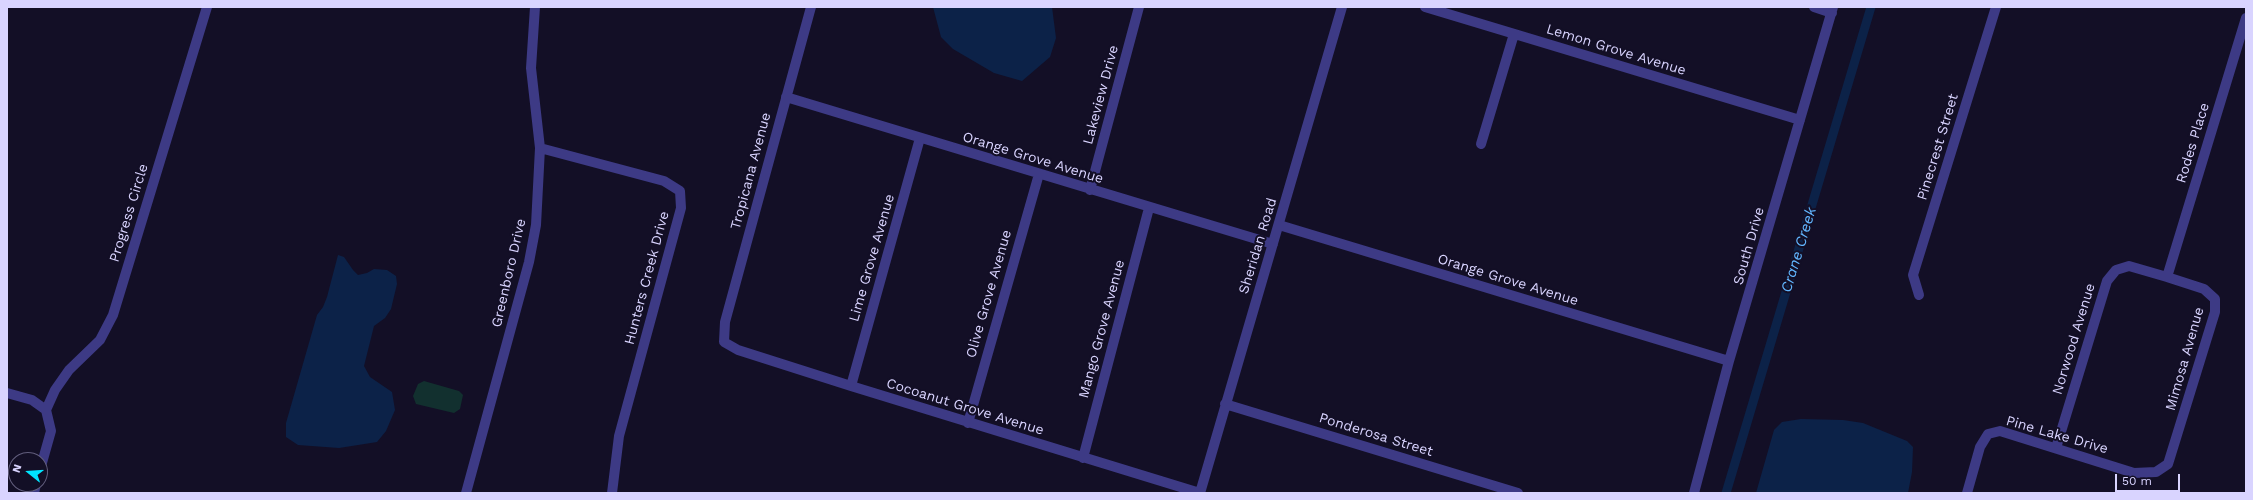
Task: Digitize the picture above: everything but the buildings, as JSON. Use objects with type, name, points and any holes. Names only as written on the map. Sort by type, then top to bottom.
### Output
[{"type":"street","name":"Progress Circle","points":[[46,410],[55,390],[70,370],[100,340],[112,315],[207,7]]},
{"type":"street","name":"Greenboro Drive","points":[[466,493],[529,262],[536,225],[540,148],[531,68],[535,7]]},
{"type":"street","name":"Tropicana Avenue","points":[[724,342],[725,322],[811,7]]},
{"type":"street","name":"Lakeview Drive","points":[[1090,190],[1139,7]]},
{"type":"street","name":"Sheridan Road","points":[[1200,493],[1342,7]]},
{"type":"street","name":"Lemon Grove Avenue","points":[[1425,7],[1800,120]]},
{"type":"street","points":[[1814,7],[1833,10]]},
{"type":"street","name":"Pinecrest Street","points":[[1919,295],[1913,275],[1996,7]]},
{"type":"street","name":"South Drive","points":[[1694,493],[1729,361],[1833,10]]},
{"type":"street","name":"Rodes Place","points":[[2167,277],[2246,18]]},
{"type":"street","points":[[1481,144],[1514,34]]},
{"type":"street","name":"Orange Grove Avenue","points":[[786,97],[1149,208],[1273,244]]},
{"type":"street","name":"Lime Grove Avenue","points":[[850,386],[920,138]]},
{"type":"street","name":"Hunters Creek Drive","points":[[540,148],[664,181],[680,191],[681,208],[619,436],[612,493]]},
{"type":"street","name":"Olive Grove Avenue","points":[[968,423],[1039,174]]},
{"type":"street","name":"Mango Grove Avenue","points":[[1083,458],[1149,208]]},
{"type":"street","name":"Orange Grove Avenue","points":[[1279,226],[1729,361]]},
{"type":"street","name":"Norwood Avenue","points":[[2056,448],[2107,280],[2116,270],[2129,266],[2167,277]]},
{"type":"street","name":"Mimosa Avenue","points":[[2156,472],[2168,464],[2215,312],[2215,299],[2204,289],[2167,277]]},
{"type":"street","name":"Cocoanut Grove Avenue","points":[[724,342],[738,350],[850,386],[1200,493]]},
{"type":"street","points":[[7,393],[32,400],[46,410],[51,431],[45,452]]},
{"type":"street","name":"Ponderosa Street","points":[[1226,404],[1518,493]]},
{"type":"street","name":"Pine Lake Drive","points":[[1967,493],[1980,447],[1988,434],[2000,431],[2134,473],[2156,472]]},
{"type":"green space","points":[[424,381],[459,391],[463,395],[460,409],[454,413],[416,404],[413,396],[418,384]]},
{"type":"water","points":[[933,7],[1052,7],[1056,38],[1050,57],[1022,81],[994,73],[953,49],[941,37]]},
{"type":"water","points":[[338,255],[344,257],[358,275],[367,273],[374,269],[387,270],[396,276],[397,284],[391,309],[385,318],[374,326],[364,366],[370,377],[392,392],[395,410],[386,431],[377,442],[339,448],[298,445],[286,437],[286,423],[317,315],[323,307],[327,297]]},
{"type":"water","points":[[1801,419],[1843,420],[1863,423],[1907,441],[1913,447],[1912,472],[1908,493],[1756,493],[1774,430],[1782,422]]},
{"type":"waterway","name":"Crane Creek","points":[[1726,493],[1871,7]]}]
